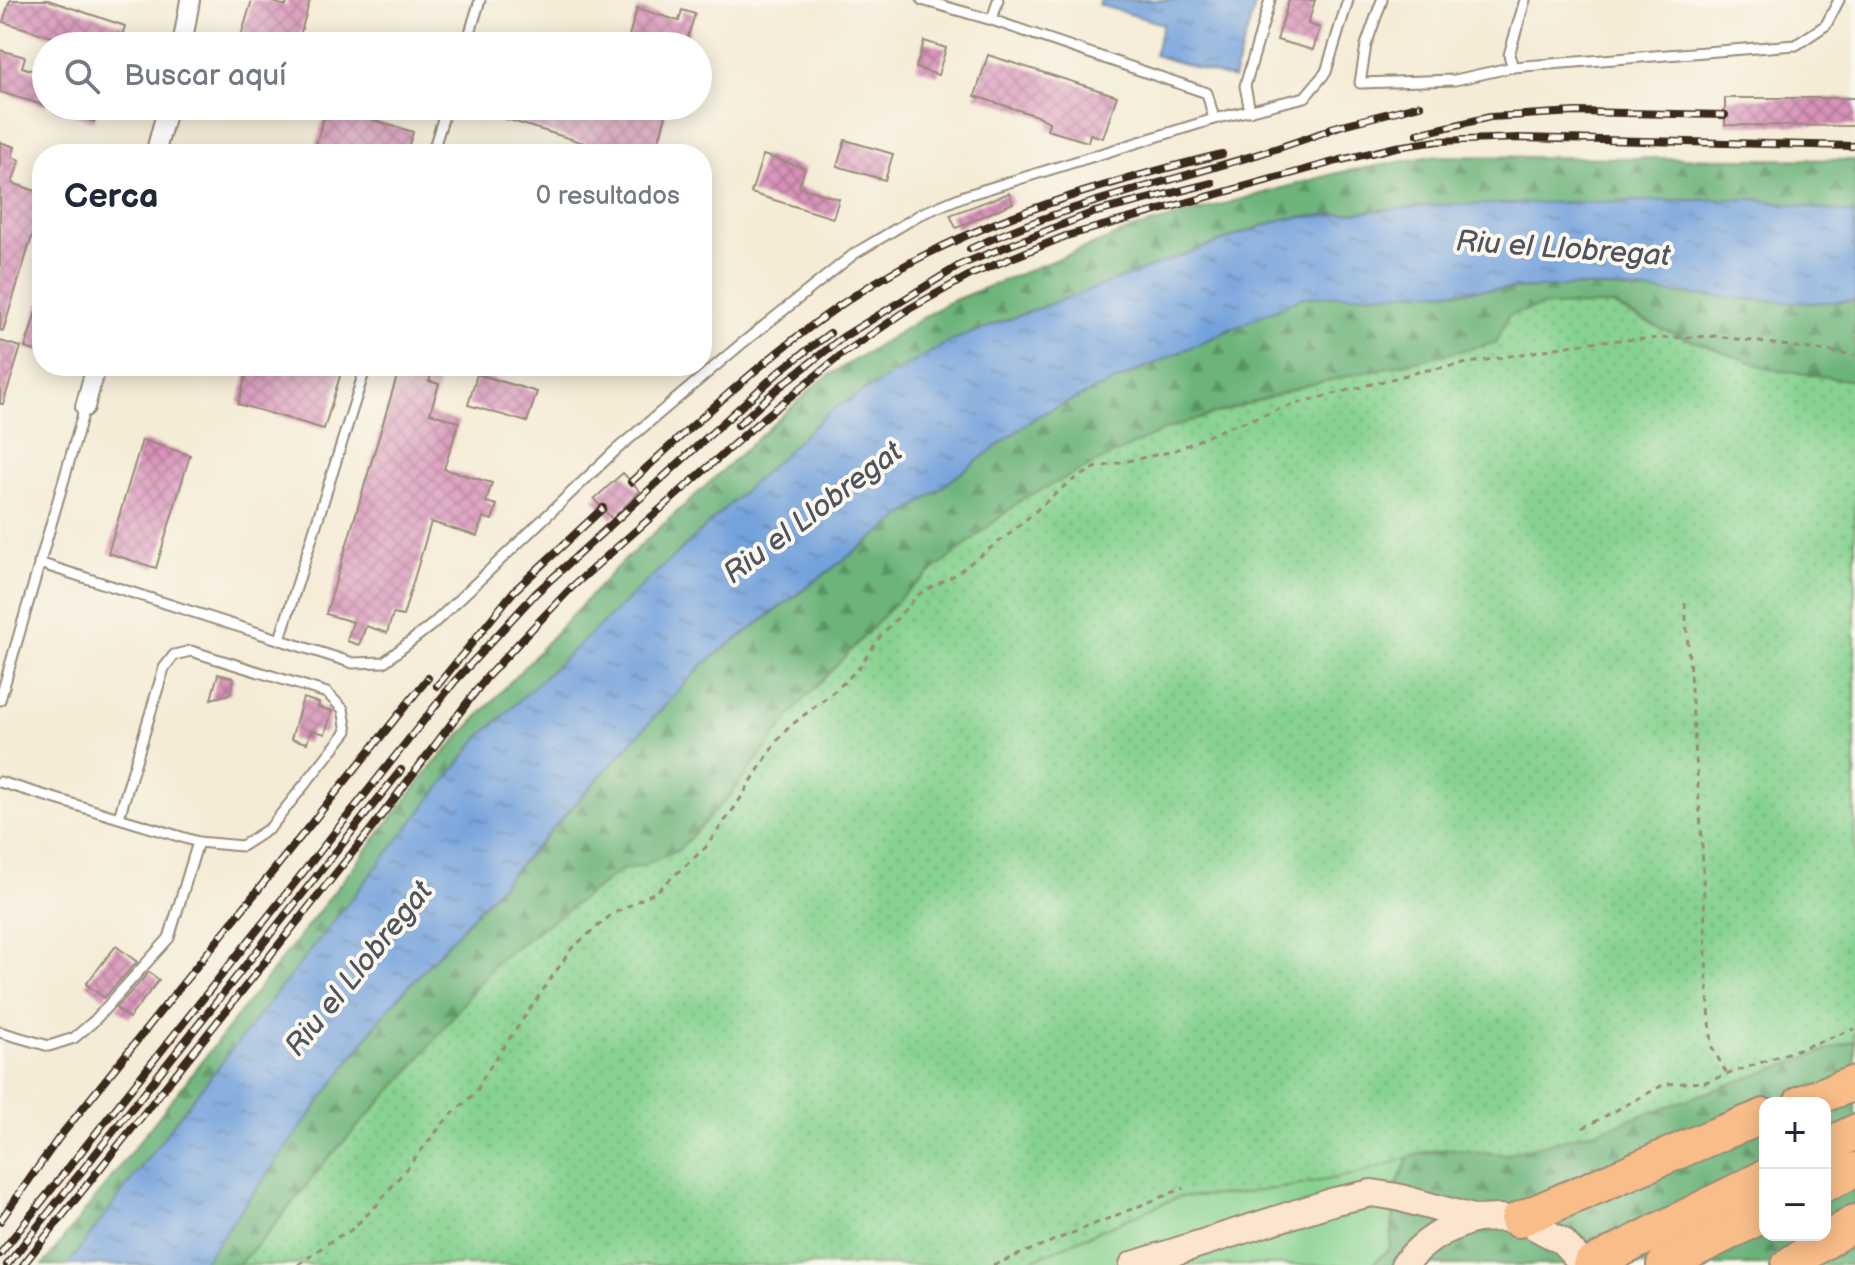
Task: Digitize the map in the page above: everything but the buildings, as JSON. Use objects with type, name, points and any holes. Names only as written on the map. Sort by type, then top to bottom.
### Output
[{"type":"highway","points":[[1817,1097],[1855,1083]]},
{"type":"highway","points":[[1518,1220],[1759,1118]]},
{"type":"highway","points":[[1831,1144],[1855,1132]]},
{"type":"highway","points":[[1831,1181],[1855,1170]]},
{"type":"highway","points":[[1587,1265],[1759,1180]]},
{"type":"highway","points":[[1664,1265],[1759,1217]]},
{"type":"highway","points":[[1789,1265],[1855,1222]]},
{"type":"main road","points":[[1133,1265],[1335,1201],[1372,1193],[1476,1219],[1518,1220],[1562,1241],[1587,1265]]},
{"type":"main road","points":[[1397,1197],[1412,1215],[1411,1257]]},
{"type":"main road","points":[[1411,1257],[1450,1227],[1476,1219]]},
{"type":"street","points":[[184,32],[190,0]]},
{"type":"street","points":[[158,144],[164,120]]},
{"type":"street","points":[[85,407],[93,376]]},
{"type":"lane","points":[[470,32],[480,0]]},
{"type":"lane","points":[[922,0],[992,20],[1207,93],[1214,119]]},
{"type":"lane","points":[[992,20],[998,0]]},
{"type":"lane","points":[[1250,111],[1245,86],[1270,0]]},
{"type":"lane","points":[[712,369],[854,254],[921,214],[964,196],[1214,119],[1305,97],[1326,72],[1348,0]]},
{"type":"lane","points":[[1382,0],[1366,45],[1360,83],[1455,80],[1513,67],[1796,45],[1826,25],[1839,0]]},
{"type":"lane","points":[[1513,67],[1509,55],[1525,0]]},
{"type":"lane","points":[[435,144],[443,120]]},
{"type":"lane","points":[[280,639],[363,376]]},
{"type":"lane","points":[[39,563],[353,663],[384,662],[433,624],[616,450],[703,376]]},
{"type":"lane","points":[[0,700],[85,407]]},
{"type":"lane","points":[[0,782],[198,842],[242,846],[270,828],[347,731],[343,709],[327,693],[191,651],[174,655],[164,668],[119,817]]},
{"type":"lane","points":[[0,1032],[49,1046],[74,1038],[94,1021],[169,938],[198,842]]},
{"type":"path","points":[[298,1265],[350,1231],[376,1206],[444,1122],[476,1092],[485,1074],[572,948],[611,915],[657,891],[705,848],[776,742],[789,727],[858,669],[880,637],[919,594],[953,576],[1008,535],[1068,483],[1095,468],[1174,451],[1226,428],[1295,404],[1422,371],[1598,341],[1715,336],[1855,355]]},
{"type":"path","points":[[1685,603],[1702,843],[1712,1047],[1727,1074]]},
{"type":"path","points":[[1583,1128],[1665,1084],[1706,1082],[1855,1029]]},
{"type":"path","points":[[993,1265],[1184,1188]]},
{"type":"green space","points":[[1433,156],[1855,160],[1855,214],[1753,199],[1441,205],[1282,219],[950,341],[68,1265],[43,1265],[432,766],[617,567],[820,381],[947,303],[1132,229],[1337,173]]},
{"type":"green space","points":[[1582,286],[1803,303],[1855,301],[1855,381],[1770,369],[1661,329],[1612,305],[1543,306],[1509,315],[1496,343],[1305,386],[1166,429],[815,690],[798,706],[732,793],[679,850],[642,866],[622,870],[497,961],[412,1068],[327,1160],[246,1259],[238,1265],[201,1265],[386,1011],[702,665],[1039,415],[1303,297]]},
{"type":"green space","points":[[1612,305],[1661,329],[1769,369],[1855,381],[1855,1040],[1603,1129],[1507,1154],[1449,1149],[1428,1151],[1361,1173],[1295,1186],[1236,1194],[1178,1197],[1020,1265],[238,1265],[267,1235],[327,1160],[412,1068],[497,961],[622,870],[642,866],[679,850],[732,793],[798,706],[903,595],[1024,498],[1166,429],[1305,386],[1496,343],[1509,315],[1543,306]]},
{"type":"green space","points":[[1855,1040],[1855,1265],[1372,1265],[1390,1248],[1397,1185],[1409,1156],[1449,1149],[1507,1154],[1603,1129]]},
{"type":"green space","points":[[1409,1156],[1397,1185],[1390,1248],[1372,1265],[1020,1265],[1178,1197],[1236,1194],[1295,1186],[1361,1173]]},
{"type":"water","points":[[1101,0],[1245,0],[1256,3],[1233,79],[1154,55],[1163,24],[1099,5]]},
{"type":"water","name":"Riu el Llobregat","points":[[1753,199],[1855,214],[1855,301],[1803,303],[1582,286],[1303,297],[1039,415],[702,665],[386,1011],[201,1265],[68,1265],[180,1115],[479,738],[830,411],[950,341],[1282,219],[1441,205]]},
{"type":"railway","points":[[1331,128],[1420,105]]},
{"type":"railway","points":[[1418,134],[1490,117],[1576,112],[1725,115]]},
{"type":"railway","points":[[970,249],[1061,212],[1249,157],[1342,125]]},
{"type":"railway","points":[[23,1265],[372,828],[486,678],[572,587],[759,422],[841,355],[909,309],[972,274],[1066,236],[1396,147],[1438,141],[1519,138],[1855,146]]},
{"type":"railway","points":[[631,482],[782,348],[881,279],[962,237],[1047,204],[1222,154]]},
{"type":"railway","points":[[738,425],[777,389],[843,337],[962,264],[1092,213],[1212,183]]},
{"type":"railway","points":[[0,1254],[455,681],[536,593],[781,370],[830,333]]},
{"type":"railway","points":[[437,686],[514,591],[603,508]]},
{"type":"railway","points":[[0,1221],[58,1139],[428,678]]},
{"type":"railway","points":[[7,1265],[401,770]]}]
